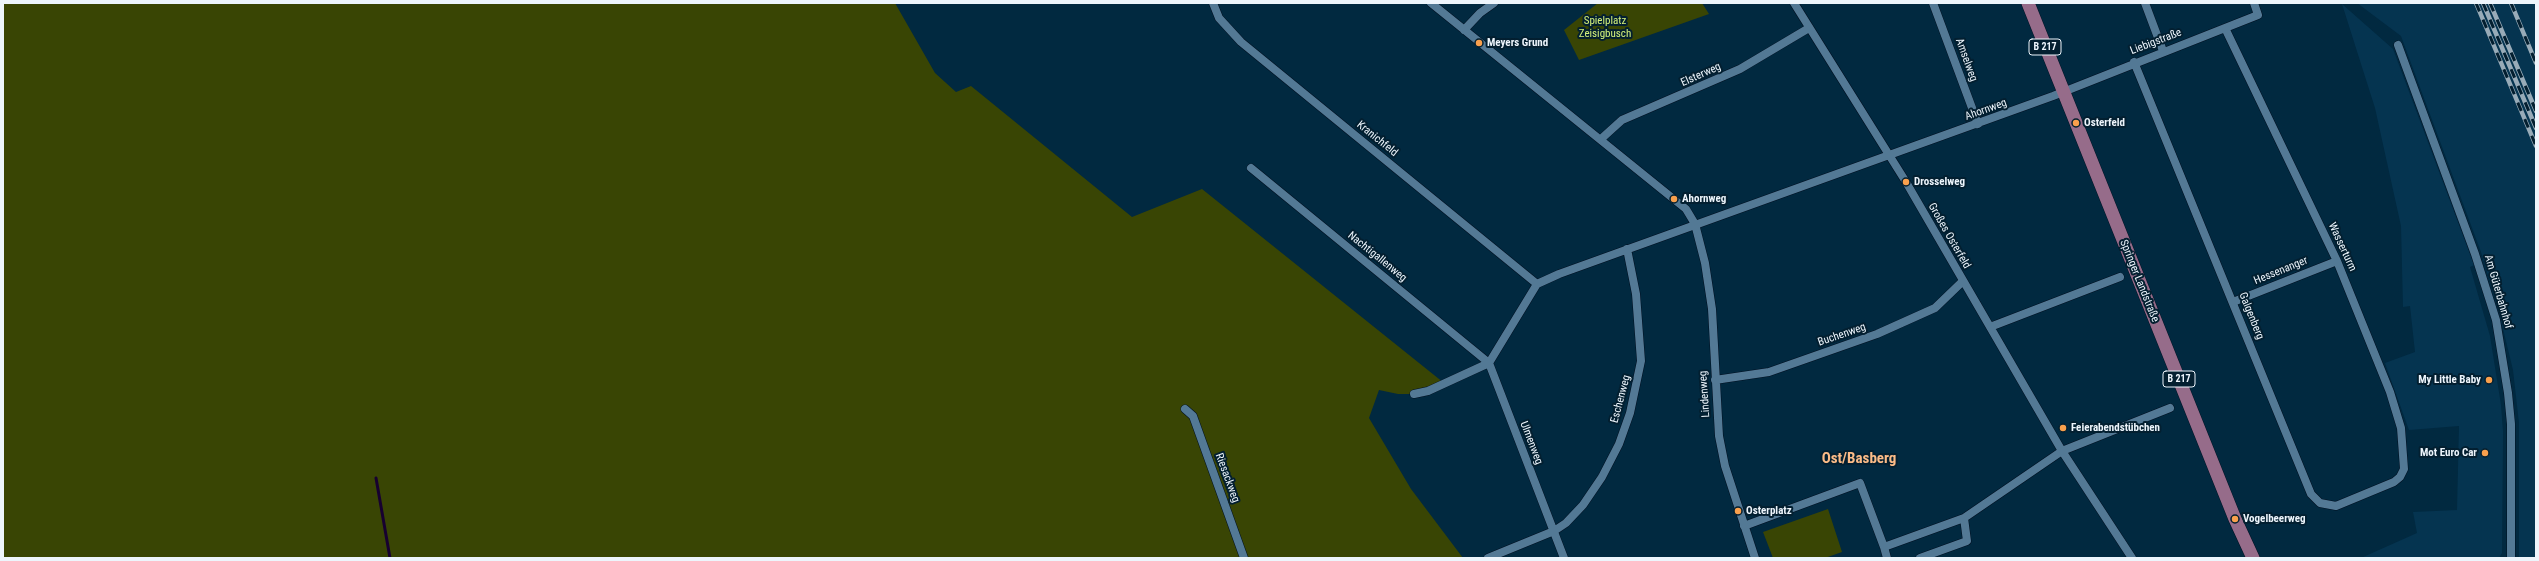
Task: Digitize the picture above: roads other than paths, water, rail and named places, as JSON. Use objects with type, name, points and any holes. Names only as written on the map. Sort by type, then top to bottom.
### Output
[{"type":"main road","name":"Springer Landstraße","points":[[2028,3],[2229,504],[2253,558]]},
{"type":"street","name":"Kranichfeld","points":[[1213,3],[1219,18],[1241,42],[1537,284]]},
{"type":"street","points":[[1431,3],[1686,209],[1695,224]]},
{"type":"street","points":[[1464,30],[1480,13],[1494,3]]},
{"type":"street","points":[[1794,3],[1888,157]]},
{"type":"street","name":"Amselweg","points":[[1933,3],[1978,124]]},
{"type":"street","points":[[2145,3],[2163,51]]},
{"type":"street","name":"Liebigstraße","points":[[2063,91],[2134,62],[2258,15],[2254,3]]},
{"type":"street","name":"Elsterweg","points":[[1601,139],[1622,120],[1740,69],[1809,28]]},
{"type":"street","name":"Wasserturm","points":[[2226,28],[2336,261],[2398,415],[2401,428],[2404,469],[2400,477],[2394,482]]},
{"type":"street","name":"Am Güterbahnhof","points":[[2398,45],[2476,254],[2496,320],[2508,393],[2511,424],[2511,558]]},
{"type":"street","name":"Galgenberg","points":[[2134,62],[2314,499],[2327,506],[2336,506],[2394,482]]},
{"type":"street","name":"Ahornweg","points":[[1537,284],[1695,224],[1888,157],[2063,91]]},
{"type":"street","name":"Großes Osterfeld","points":[[1888,157],[1906,182],[2062,451],[2132,558]]},
{"type":"street","name":"Nachtigallenweg","points":[[1251,168],[1489,363]]},
{"type":"street","name":"Lindenweg","points":[[1695,224],[1706,263],[1712,309],[1719,436],[1725,466],[1755,558]]},
{"type":"street","name":"Eschenweg","points":[[1554,531],[1566,523],[1583,505],[1602,477],[1618,444],[1638,385],[1641,361],[1636,301],[1627,249]]},
{"type":"street","name":"Hessenanger","points":[[2233,302],[2336,261]]},
{"type":"street","points":[[1990,328],[2120,277]]},
{"type":"street","name":"Buchenweg","points":[[1715,380],[1769,372],[1877,334],[1935,308],[1963,281]]},
{"type":"street","points":[[1414,394],[1428,391],[1489,363],[1537,284]]},
{"type":"street","name":"Ulmenweg","points":[[1489,363],[1564,558]]},
{"type":"street","points":[[1884,547],[1964,518],[2062,451],[2170,408]]},
{"type":"street","name":"Riesackweg","points":[[1185,409],[1193,416],[1244,558]]},
{"type":"street","points":[[1744,526],[1860,483],[1887,558]]},
{"type":"street","points":[[1920,558],[1967,541],[1964,518]]},
{"type":"street","points":[[1488,558],[1497,556],[1554,531]]},
{"type":"waterway","points":[[376,478],[390,558]]},
{"type":"railway","points":[[2476,3],[2536,146]]},
{"type":"railway","points":[[2483,3],[2536,128]]},
{"type":"railway","points":[[2490,3],[2536,111]]},
{"type":"railway","points":[[2511,3],[2536,63]]},
{"type":"place","name":"Meyers Grund","points":[[1479,43]]},
{"type":"place","name":"Osterfeld","points":[[2076,123]]},
{"type":"place","name":"Drosselweg","points":[[1906,182]]},
{"type":"place","name":"Ahornweg","points":[[1674,199]]},
{"type":"place","name":"My Little Baby","points":[[2489,380]]},
{"type":"place","name":"Feierabendstübchen","points":[[2063,428]]},
{"type":"place","name":"Mot Euro Car","points":[[2485,453]]},
{"type":"place","name":"Osterplatz","points":[[1738,511]]},
{"type":"place","name":"Vogelbeerweg","points":[[2235,519]]},
{"type":"district","name":"Ost/Basberg","points":[[1859,459]]},
{"type":"park label","name":"Spielplatz Zeisigbusch","points":[[1605,27]]}]
